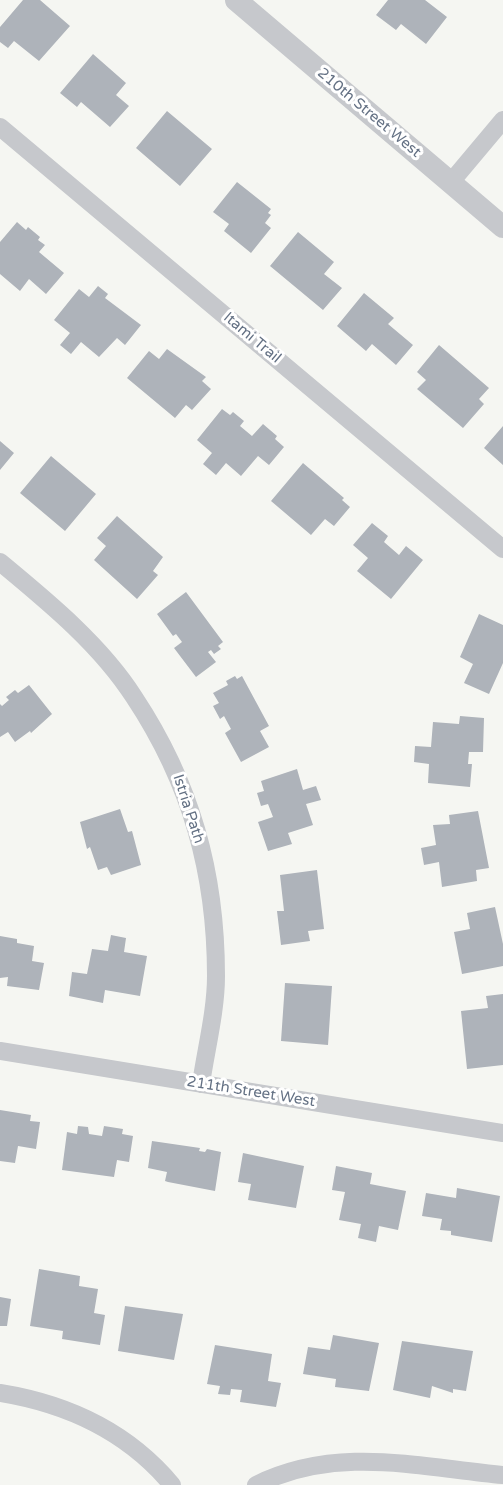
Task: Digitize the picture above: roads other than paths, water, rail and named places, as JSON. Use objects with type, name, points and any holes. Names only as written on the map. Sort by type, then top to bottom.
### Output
[{"type":"street","name":"210th Street West","points":[[236,0],[503,227]]},
{"type":"street","points":[[451,182],[503,120]]},
{"type":"street","name":"Itami Trail","points":[[0,127],[503,549]]},
{"type":"street","name":"Istria Path","points":[[0,562],[89,642],[134,695],[177,772],[200,840],[213,915],[216,978],[201,1084]]},
{"type":"street","name":"211th Street West","points":[[0,1051],[503,1133]]},
{"type":"street","points":[[0,1394],[30,1398],[83,1415],[130,1443],[172,1485]]},
{"type":"street","points":[[256,1485],[275,1476],[332,1462],[392,1461],[503,1474]]}]
